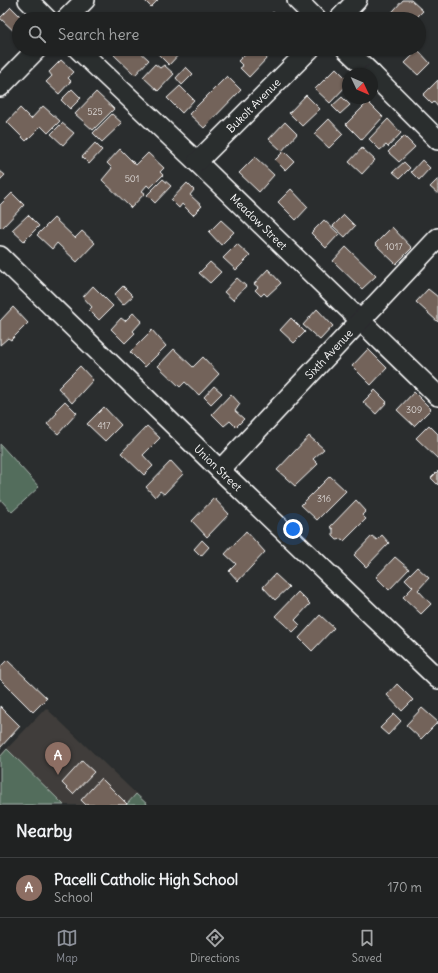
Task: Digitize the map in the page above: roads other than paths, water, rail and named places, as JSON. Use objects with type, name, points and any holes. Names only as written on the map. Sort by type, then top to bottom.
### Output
[{"type":"street","points":[[28,0],[40,12]]},
{"type":"street","points":[[73,12],[85,0]]},
{"type":"street","points":[[296,0],[309,12]]},
{"type":"street","points":[[346,12],[357,0]]},
{"type":"street","points":[[0,87],[30,56]]},
{"type":"street","name":"Meadow Street","points":[[85,56],[438,396]]},
{"type":"street","name":"Bukolt Avenue","points":[[197,162],[303,56]]},
{"type":"street","points":[[353,56],[366,68]]},
{"type":"street","points":[[378,80],[438,140]]},
{"type":"street","name":"Sixth Avenue","points":[[220,470],[438,238]]},
{"type":"street","name":"Union Street","points":[[0,256],[438,679]]},
{"type":"place","name":"Pacelli Catholic High School","points":[[58,775]]}]
